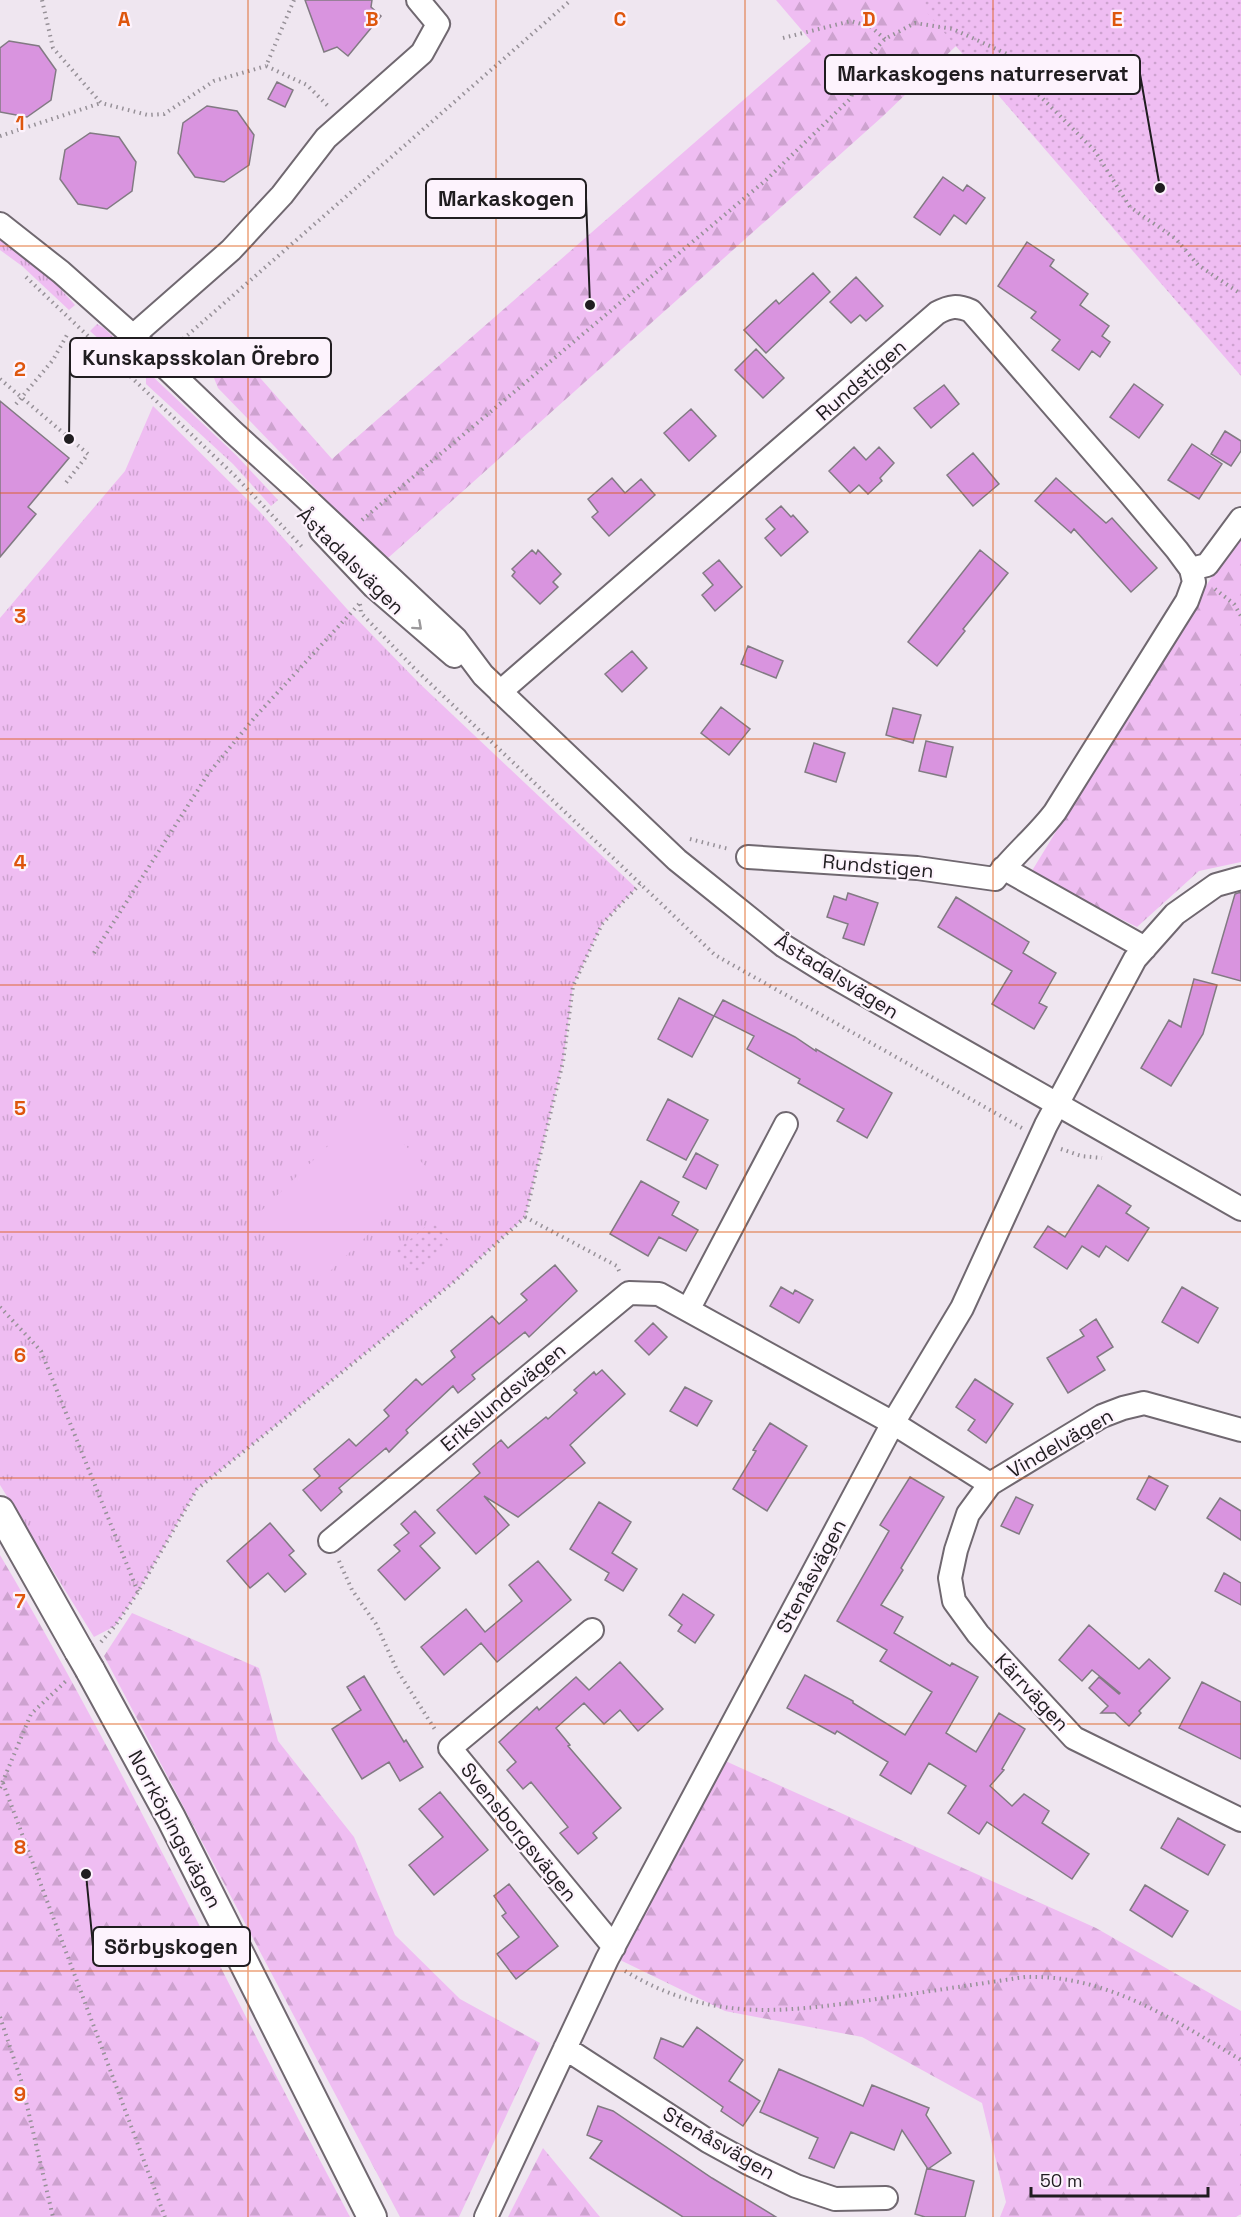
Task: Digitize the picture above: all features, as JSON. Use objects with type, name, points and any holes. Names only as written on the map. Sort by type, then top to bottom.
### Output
[{"type":"main road","name":"Norrköpingsvägen","points":[[0,1511],[171,1818],[372,2217]]},
{"type":"street","points":[[133,336],[231,250],[282,195],[326,138],[422,53],[438,24],[418,0]]},
{"type":"street","name":"Åstadalsvägen","points":[[0,224],[61,272],[133,336],[456,639],[483,675],[677,860],[784,946],[1153,1161],[1241,1209]]},
{"type":"street","name":"Rundstigen","points":[[500,692],[937,313],[948,307],[959,306],[971,311],[1130,494],[1191,569],[1194,582],[1187,601],[1055,812],[1041,831],[1003,868],[995,879],[917,868],[748,857]]},
{"type":"street","points":[[1191,569],[1207,565],[1241,519]]},
{"type":"street","points":[[1003,868],[1145,948]]},
{"type":"street","name":"Stenåsvägen","points":[[486,2217],[610,1953],[893,1423],[962,1308],[1057,1104],[1135,959],[1175,914],[1216,885],[1241,878]]},
{"type":"street","points":[[688,1310],[786,1124]]},
{"type":"street","points":[[628,1293],[659,1294],[893,1423]]},
{"type":"street","name":"Erikslundsvägen","points":[[330,1541],[628,1293]]},
{"type":"street","name":"Vindelvägen","points":[[893,1423],[990,1484],[1102,1416],[1144,1403],[1241,1430]]},
{"type":"street","name":"Kärrvägen","points":[[990,1484],[968,1514],[956,1550],[950,1578],[954,1601],[978,1634],[1074,1738],[1241,1820]]},
{"type":"street","name":"Svensborgsvägen","points":[[592,1630],[450,1748],[610,1953]]},
{"type":"street","name":"Stenåsvägen","points":[[565,2048],[708,2141],[796,2186],[835,2199],[886,2198]]},
{"type":"path","points":[[42,0],[53,48],[101,103]]},
{"type":"path","points":[[266,66],[294,0]]},
{"type":"path","points":[[182,339],[571,0]]},
{"type":"path","points":[[783,38],[850,21],[871,27],[885,39]]},
{"type":"path","points":[[360,521],[766,180],[851,98],[860,64],[885,39],[915,23],[953,29],[1007,54],[1034,90],[1095,151],[1130,207],[1176,239],[1198,265],[1241,294]]},
{"type":"path","points":[[0,136],[101,103],[148,115],[164,114],[214,81],[266,66],[308,85],[344,122]]},
{"type":"path","points":[[16,404],[53,360],[67,335]]},
{"type":"path","points":[[0,379],[88,454],[65,484]]},
{"type":"path","points":[[94,953],[208,774],[255,717],[360,603]]},
{"type":"path","points":[[689,838],[724,847],[748,857]]},
{"type":"path","points":[[115,1626],[138,1592],[197,1489],[455,1281],[525,1217],[563,1062],[573,986],[602,924],[640,884]]},
{"type":"path","points":[[525,1217],[617,1266],[628,1293]]},
{"type":"path","points":[[0,1307],[41,1351],[138,1592]]},
{"type":"path","points":[[330,1541],[352,1590],[376,1624],[397,1670],[431,1724],[450,1748]]},
{"type":"path","points":[[61,1686],[31,1714],[1,1786],[165,2217]]},
{"type":"path","points":[[610,1953],[646,1983],[690,2001],[760,2012],[848,2003],[1025,1977],[1047,1976],[1071,1979],[1113,1991],[1144,2004],[1241,2060]]},
{"type":"path","points":[[0,2017],[21,2080],[53,2217]]},
{"type":"green space","points":[[776,0],[1241,0],[1241,361],[956,46],[882,117],[388,558],[335,509],[218,388],[214,378],[222,371],[247,363],[332,459],[811,41]]},
{"type":"green space","points":[[916,0],[1241,0],[1241,376]]},
{"type":"green space","points":[[0,237],[56,284],[75,305],[69,310],[22,266],[0,250]]},
{"type":"green space","points":[[97,324],[137,360],[135,367],[126,364],[90,331]]},
{"type":"green space","points":[[150,374],[237,456],[278,500],[271,506],[233,464],[146,384],[146,378]]},
{"type":"green space","points":[[153,406],[259,511],[347,609],[419,683],[636,888],[602,924],[573,986],[563,1062],[525,1217],[455,1281],[197,1489],[138,1592],[115,1626],[94,1637],[0,1485],[0,618],[125,471]]},
{"type":"green space","points":[[1241,529],[1241,862],[1199,871],[1137,927],[1030,874]]},
{"type":"green space","points":[[368,1107],[432,1173],[323,1278],[259,1213]]},
{"type":"green space","points":[[432,1221],[451,1243],[414,1275],[394,1253]]},
{"type":"green space","points":[[0,1555],[92,1718],[350,2217],[0,2217]]},
{"type":"green space","points":[[132,1613],[259,1668],[278,1741],[354,1837],[395,1935],[460,1999],[540,2043],[459,2217],[400,2217],[104,1656]]},
{"type":"green space","points":[[721,1759],[1096,1928],[1241,2011],[1241,2214],[1236,2217],[1000,2217],[1006,2202],[982,2103],[862,2037],[725,2011],[618,1959]]},
{"type":"green space","points":[[543,2148],[600,2217],[508,2217]]},
{"type":"building","points":[[305,0],[372,0],[371,7],[381,16],[348,56],[337,47],[324,52]]},
{"type":"building","points":[[9,41],[39,46],[56,70],[51,100],[27,117],[0,112],[0,48]]},
{"type":"building","points":[[277,82],[293,90],[285,107],[268,99]]},
{"type":"building","points":[[207,106],[237,111],[254,135],[249,165],[224,182],[195,177],[178,153],[183,123]]},
{"type":"building","points":[[90,133],[119,137],[136,162],[132,191],[107,209],[78,204],[60,179],[65,150]]},
{"type":"building","points":[[943,177],[963,191],[967,185],[985,198],[966,224],[954,215],[940,235],[914,217]]},
{"type":"building","points":[[1027,242],[1054,260],[1050,266],[1088,294],[1080,305],[1109,326],[1102,336],[1110,342],[1100,357],[1092,351],[1079,370],[1052,350],[1060,340],[1031,318],[1036,312],[998,286]]},
{"type":"building","points":[[813,273],[830,292],[766,353],[744,330],[776,300],[779,304]]},
{"type":"building","points":[[856,277],[883,306],[866,321],[860,315],[851,323],[830,302]]},
{"type":"building","points":[[756,349],[784,378],[763,398],[735,370]]},
{"type":"building","points":[[1134,384],[1163,405],[1139,438],[1110,417]]},
{"type":"building","points":[[944,385],[959,404],[931,428],[914,408]]},
{"type":"building","points":[[0,401],[69,458],[28,507],[36,514],[0,557]]},
{"type":"building","points":[[691,409],[716,436],[689,461],[664,433]]},
{"type":"building","points":[[1225,431],[1241,441],[1241,451],[1231,466],[1211,454]]},
{"type":"building","points":[[1192,444],[1222,464],[1199,499],[1168,480]]},
{"type":"building","points":[[854,447],[866,460],[879,447],[894,463],[880,478],[882,481],[868,494],[859,485],[850,493],[829,471]]},
{"type":"building","points":[[973,453],[999,484],[973,506],[947,475]]},
{"type":"building","points":[[612,478],[625,493],[641,479],[655,495],[609,536],[592,517],[598,512],[588,499]]},
{"type":"building","points":[[1056,478],[1106,523],[1112,518],[1157,568],[1131,592],[1074,529],[1071,533],[1035,501]]},
{"type":"building","points":[[781,506],[791,517],[793,515],[808,532],[781,556],[765,538],[775,529],[766,519]]},
{"type":"building","points":[[532,550],[536,554],[538,550],[561,574],[553,582],[558,587],[540,604],[512,576],[515,572],[512,569]]},
{"type":"building","points":[[980,550],[1008,573],[937,666],[908,642]]},
{"type":"building","points":[[719,560],[742,587],[715,611],[702,595],[713,585],[703,573]]},
{"type":"building","points":[[748,646],[783,661],[776,678],[741,664]]},
{"type":"building","points":[[632,651],[647,668],[622,692],[605,674]]},
{"type":"building","points":[[721,707],[750,729],[729,755],[701,733]]},
{"type":"building","points":[[893,708],[921,715],[913,743],[886,735]]},
{"type":"building","points":[[926,741],[953,747],[946,777],[919,771]]},
{"type":"building","points":[[814,743],[845,753],[836,782],[805,772]]},
{"type":"building","points":[[1241,892],[1241,981],[1212,973],[1235,894]]},
{"type":"building","points":[[848,893],[878,903],[864,945],[843,938],[848,924],[827,917],[834,896],[846,900]]},
{"type":"building","points":[[956,897],[1029,942],[1023,953],[1056,973],[1039,1003],[1047,1007],[1034,1029],[992,1004],[1012,971],[938,927]]},
{"type":"building","points":[[1194,979],[1217,985],[1203,1034],[1171,1086],[1141,1068],[1169,1020],[1181,1027]]},
{"type":"building","points":[[679,998],[714,1016],[692,1057],[658,1039]]},
{"type":"building","points":[[723,1000],[795,1037],[892,1093],[867,1138],[837,1121],[844,1109],[798,1083],[800,1079],[747,1049],[754,1036],[714,1016]]},
{"type":"building","points":[[668,1099],[708,1120],[686,1160],[647,1140]]},
{"type":"building","points":[[696,1153],[718,1165],[706,1189],[683,1177]]},
{"type":"building","points":[[641,1181],[679,1202],[672,1215],[698,1230],[686,1251],[659,1237],[648,1256],[610,1234]]},
{"type":"building","points":[[1098,1185],[1131,1206],[1126,1213],[1149,1228],[1128,1261],[1106,1246],[1099,1257],[1082,1246],[1067,1269],[1034,1247],[1048,1226],[1065,1237]]},
{"type":"building","points":[[555,1265],[577,1291],[529,1337],[525,1332],[472,1375],[475,1379],[458,1393],[453,1386],[406,1430],[408,1433],[389,1452],[386,1448],[339,1488],[342,1492],[321,1511],[303,1490],[320,1476],[314,1469],[349,1439],[356,1446],[389,1416],[384,1410],[416,1379],[422,1385],[455,1357],[451,1351],[492,1316],[499,1324],[527,1300],[521,1294]]},
{"type":"building","points":[[781,1287],[793,1294],[795,1290],[813,1300],[799,1323],[770,1306]]},
{"type":"building","points":[[1182,1287],[1218,1308],[1198,1343],[1162,1322]]},
{"type":"building","points":[[1096,1319],[1113,1347],[1097,1357],[1105,1370],[1068,1393],[1047,1358],[1084,1336],[1080,1330]]},
{"type":"building","points":[[653,1323],[667,1337],[649,1355],[635,1341]]},
{"type":"building","points":[[602,1370],[625,1394],[570,1445],[585,1463],[518,1517],[484,1496],[509,1525],[476,1554],[437,1510],[480,1473],[473,1464],[501,1440],[508,1448],[546,1417],[548,1419],[577,1393],[574,1390],[594,1372],[596,1375]]},
{"type":"building","points":[[975,1379],[1013,1404],[986,1443],[968,1430],[975,1420],[956,1407]]},
{"type":"building","points":[[685,1387],[712,1401],[697,1426],[670,1411]]},
{"type":"building","points":[[770,1423],[807,1446],[767,1511],[733,1489]]},
{"type":"building","points":[[1149,1476],[1168,1486],[1155,1510],[1137,1499]]},
{"type":"building","points":[[910,1477],[944,1497],[881,1605],[903,1617],[894,1633],[950,1666],[952,1663],[978,1677],[946,1733],[976,1752],[999,1713],[1025,1729],[1002,1769],[1004,1770],[990,1786],[1012,1806],[1024,1794],[1049,1811],[1042,1823],[1089,1854],[1072,1879],[987,1822],[979,1834],[948,1813],[966,1786],[929,1763],[911,1794],[880,1775],[888,1762],[837,1731],[835,1734],[787,1708],[805,1675],[853,1701],[905,1735],[932,1692],[880,1661],[887,1650],[837,1621],[889,1531],[880,1525]]},
{"type":"building","points":[[1016,1497],[1033,1505],[1019,1534],[1001,1526]]},
{"type":"building","points":[[1220,1498],[1241,1511],[1241,1540],[1207,1518]]},
{"type":"building","points":[[599,1502],[631,1522],[612,1553],[637,1569],[623,1591],[605,1580],[609,1573],[570,1549]]},
{"type":"building","points":[[415,1511],[435,1533],[420,1546],[440,1568],[405,1600],[378,1570],[400,1551],[394,1545],[409,1533],[401,1524]]},
{"type":"building","points":[[270,1523],[294,1551],[289,1555],[306,1574],[285,1592],[268,1573],[250,1588],[227,1561]]},
{"type":"building","points":[[538,1561],[571,1600],[497,1662],[481,1643],[444,1675],[421,1647],[466,1609],[485,1632],[522,1601],[509,1585]]},
{"type":"building","points":[[1224,1573],[1241,1583],[1241,1605],[1215,1591]]},
{"type":"building","points":[[683,1594],[714,1615],[695,1643],[678,1631],[682,1625],[669,1615]]},
{"type":"building","points":[[1089,1625],[1139,1669],[1149,1659],[1170,1678],[1139,1711],[1141,1713],[1129,1726],[1115,1713],[1101,1713],[1108,1706],[1089,1688],[1099,1677],[1120,1693],[1092,1670],[1082,1681],[1059,1660]]},
{"type":"building","points":[[620,1662],[663,1709],[638,1731],[620,1710],[604,1724],[584,1703],[556,1728],[570,1745],[568,1746],[621,1808],[593,1833],[597,1838],[578,1854],[560,1833],[568,1827],[531,1782],[523,1789],[507,1770],[516,1762],[499,1742],[537,1707],[539,1710],[576,1677],[589,1690]]},
{"type":"building","points":[[364,1676],[404,1742],[406,1740],[423,1767],[400,1781],[389,1762],[362,1779],[332,1729],[361,1710],[347,1687]]},
{"type":"building","points":[[1202,1682],[1241,1702],[1241,1759],[1179,1728]]},
{"type":"building","points":[[440,1792],[488,1850],[434,1895],[409,1865],[443,1837],[419,1809]]},
{"type":"building","points":[[1178,1818],[1225,1845],[1208,1875],[1161,1848]]},
{"type":"building","points":[[509,1884],[558,1946],[516,1979],[497,1954],[519,1937],[502,1916],[506,1913],[494,1896]]},
{"type":"building","points":[[1145,1885],[1188,1911],[1172,1937],[1130,1910]]},
{"type":"building","points":[[697,2027],[743,2060],[729,2081],[760,2101],[743,2126],[721,2111],[723,2107],[654,2058],[661,2038],[683,2047]]},
{"type":"building","points":[[779,2069],[863,2106],[872,2085],[929,2108],[926,2115],[951,2153],[928,2169],[902,2130],[894,2150],[851,2132],[834,2168],[809,2158],[818,2138],[760,2112]]},
{"type":"building","points":[[598,2106],[613,2111],[712,2178],[776,2217],[683,2217],[590,2158],[602,2141],[587,2135]]},
{"type":"building","points":[[927,2168],[974,2181],[965,2217],[925,2217],[915,2214]]},
{"type":"place","name":"Markaskogens naturreservat","points":[[1160,188]]},
{"type":"place","name":"Markaskogen","points":[[590,305]]},
{"type":"place","name":"Kunskapsskolan Örebro","points":[[69,439]]},
{"type":"place","name":"Sörbyskogen","points":[[86,1874]]}]
